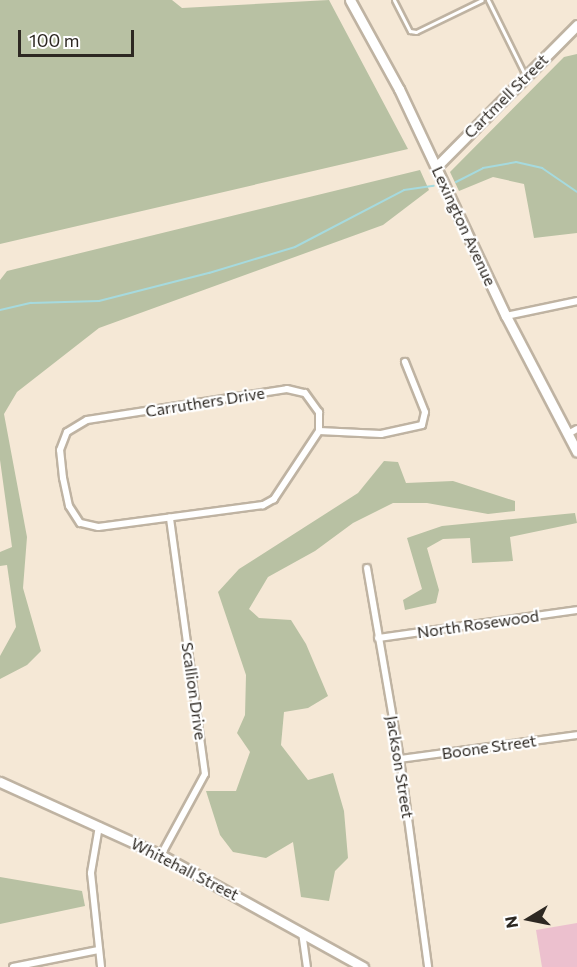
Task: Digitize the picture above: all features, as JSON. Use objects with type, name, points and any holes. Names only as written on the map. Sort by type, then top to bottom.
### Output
[{"type":"street","name":"Lexington Avenue","points":[[350,0],[399,89],[506,316],[577,452]]},
{"type":"street","name":"Cartmell Street","points":[[436,167],[577,25]]},
{"type":"street","points":[[506,316],[577,302]]},
{"type":"street","points":[[319,431],[381,434],[422,426],[424,412],[405,362]]},
{"type":"street","name":"Carruthers Drive","points":[[287,389],[305,393],[319,412],[319,431],[274,499],[263,505],[170,517],[98,527],[80,523],[69,506],[63,478],[60,450],[67,432],[87,420],[287,389]]},
{"type":"street","points":[[568,434],[577,429]]},
{"type":"street","name":"Scallion Drive","points":[[161,855],[205,774],[170,517]]},
{"type":"street","name":"Jackson Street","points":[[367,568],[400,759],[428,967]]},
{"type":"street","name":"North Rosewood","points":[[378,638],[577,610]]},
{"type":"street","name":"Boone Street","points":[[400,759],[577,735]]},
{"type":"street","name":"Whitehall Street","points":[[0,782],[161,855],[302,930],[363,967]]},
{"type":"street","points":[[99,826],[91,873],[101,967]]},
{"type":"street","points":[[302,930],[307,967]]},
{"type":"street","points":[[14,967],[98,950]]},
{"type":"lane","points":[[394,0],[410,31],[416,32],[482,0]]},
{"type":"lane","points":[[488,0],[526,76]]},
{"type":"green space","points":[[0,0],[172,0],[182,8],[329,0],[408,149],[0,244]]},
{"type":"green space","points":[[577,54],[577,233],[534,238],[524,184],[493,177],[459,191],[450,172],[564,57]]},
{"type":"green space","points":[[420,170],[429,190],[383,225],[99,328],[17,392],[4,414],[27,537],[23,588],[41,651],[27,665],[0,679],[0,656],[16,627],[7,565],[0,566],[0,552],[12,547],[0,460],[0,280],[7,271]]},
{"type":"green space","points":[[384,461],[398,462],[406,483],[453,481],[515,501],[515,511],[488,514],[427,503],[393,503],[353,523],[315,551],[268,577],[249,609],[259,618],[291,620],[306,644],[328,696],[308,708],[284,712],[281,745],[308,780],[333,773],[344,811],[348,858],[335,871],[329,901],[301,897],[293,842],[266,858],[233,852],[220,835],[206,791],[236,791],[250,752],[237,733],[245,715],[246,675],[218,592],[239,569],[358,493]]},
{"type":"green space","points":[[575,513],[577,523],[510,537],[513,561],[472,563],[470,538],[443,539],[427,548],[439,590],[436,603],[405,610],[403,600],[422,589],[407,538],[442,526]]},
{"type":"green space","points":[[0,877],[82,891],[85,906],[0,924]]},
{"type":"building","points":[[577,923],[577,967],[542,967],[536,930]]},
{"type":"waterway","points":[[456,182],[483,168],[516,162],[542,168],[577,192]]},
{"type":"waterway","points":[[0,310],[31,303],[99,301],[209,273],[295,247],[404,190],[434,186]]}]
